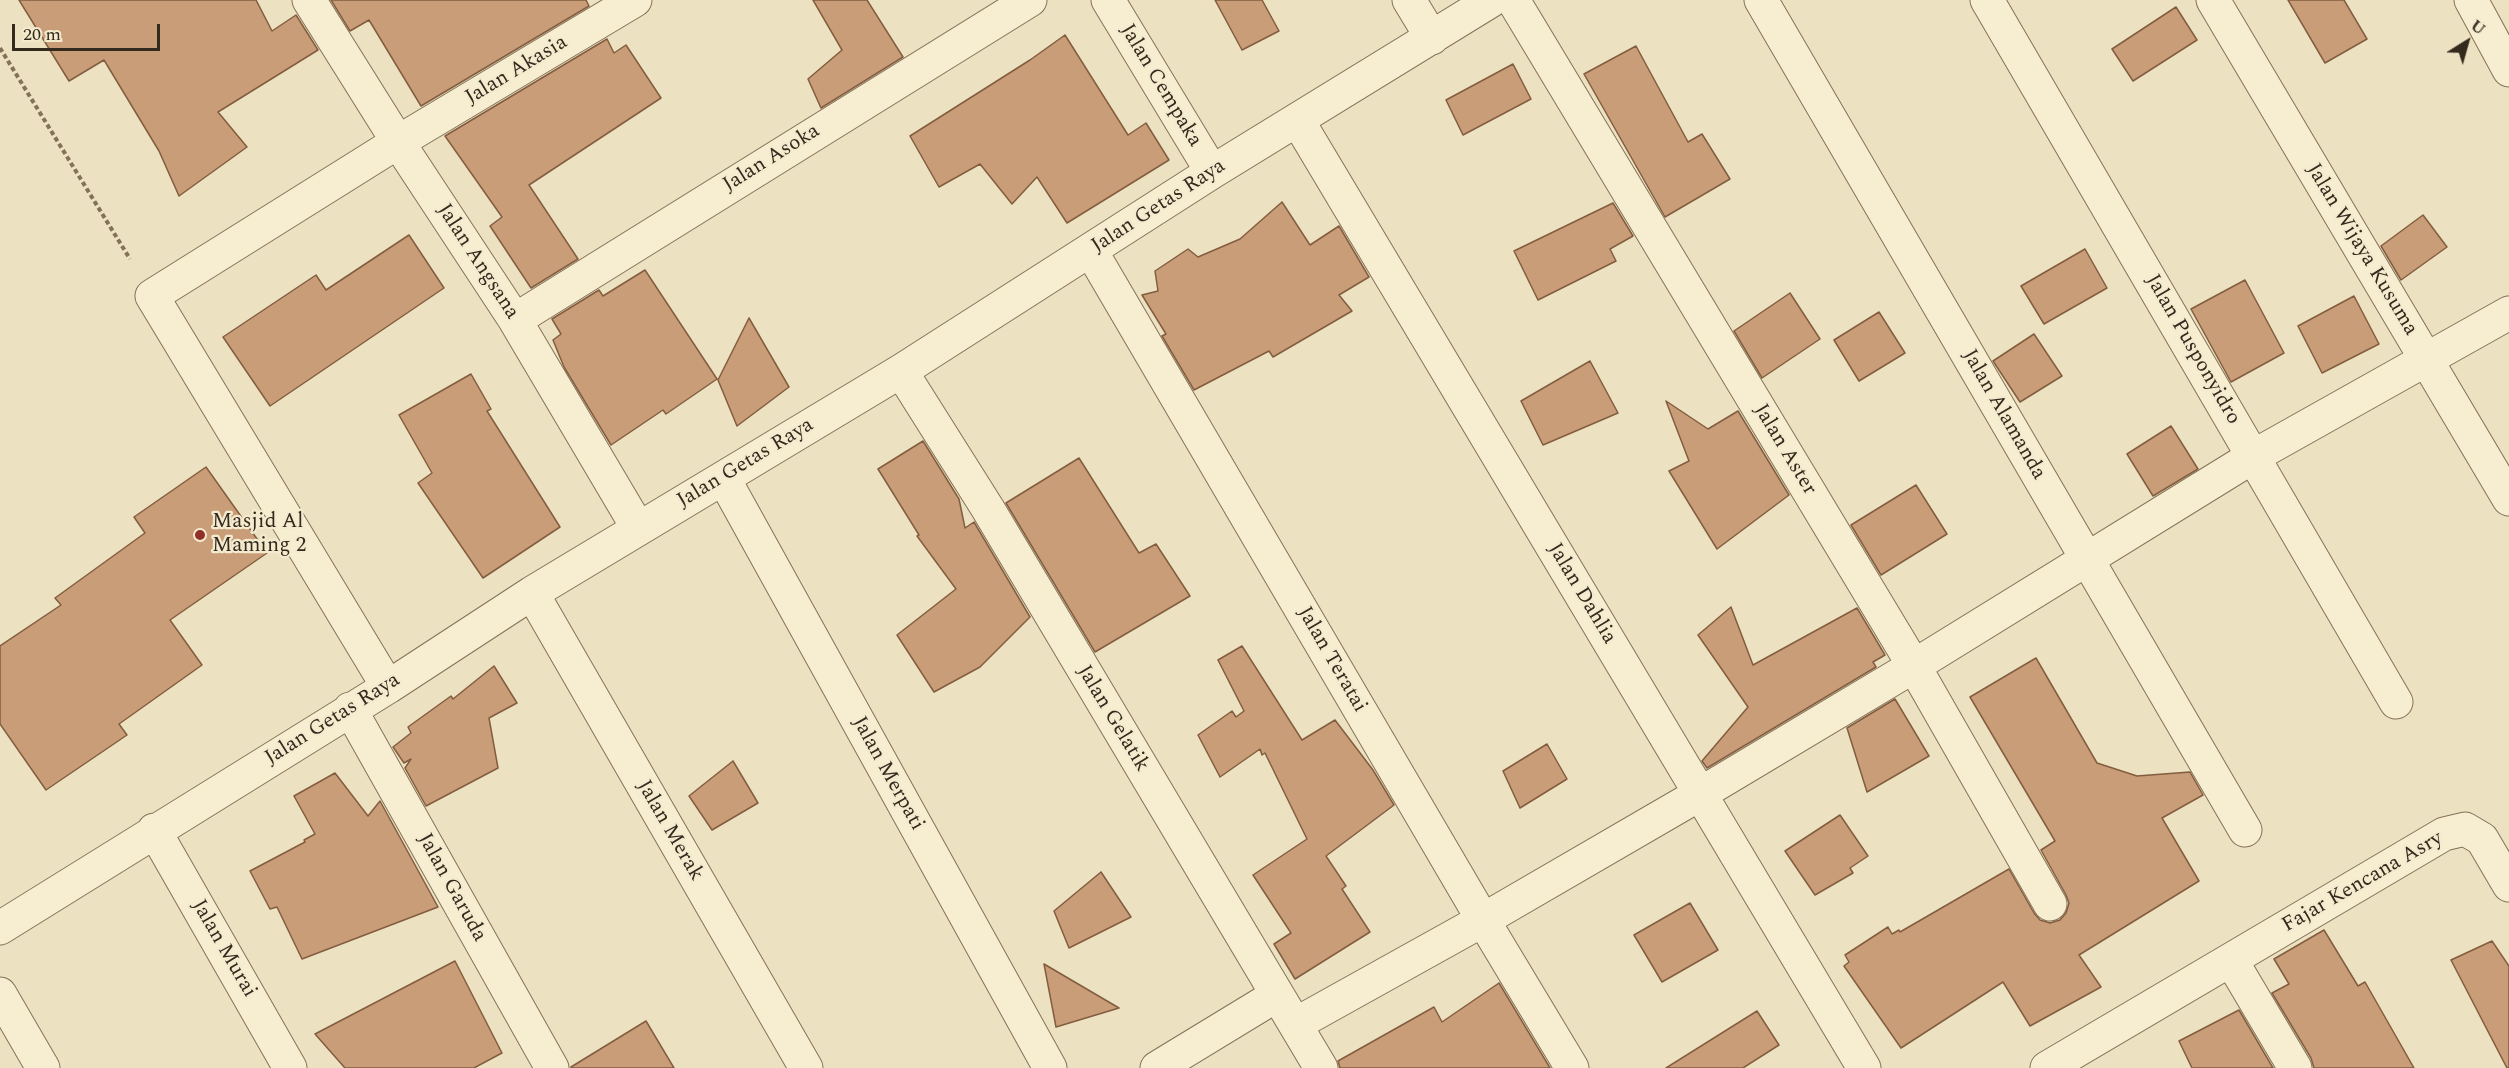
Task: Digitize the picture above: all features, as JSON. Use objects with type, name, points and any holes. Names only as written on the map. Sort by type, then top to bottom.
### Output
[{"type":"street","name":"Jalan Angsana","points":[[309,0],[398,142],[515,320],[638,528]]},
{"type":"street","name":"Jalan Asoka","points":[[515,320],[1030,0]]},
{"type":"street","name":"Jalan Cempaka","points":[[1108,0],[1212,172]]},
{"type":"street","points":[[1409,0],[1432,38]]},
{"type":"street","name":"Jalan Getas Raya","points":[[0,928],[154,830],[388,687],[532,593],[901,371],[1212,172],[1492,0]]},
{"type":"street","name":"Jalan Aster","points":[[1513,0],[1914,666],[2050,904]]},
{"type":"street","name":"Jalan Alamanda","points":[[1761,0],[2245,830]]},
{"type":"street","name":"Jalan Pusponyidro","points":[[1987,0],[2396,702]]},
{"type":"street","name":"Jalan Wijaya Kusuma","points":[[2213,0],[2509,499]]},
{"type":"street","points":[[2471,0],[2506,52]]},
{"type":"street","name":"Jalan Akasia","points":[[152,296],[624,3]]},
{"type":"street","name":"Jalan Dahlia","points":[[1298,121],[1864,1068]]},
{"type":"street","name":"Jalan Teratai","points":[[1091,251],[1572,1068]]},
{"type":"street","points":[[152,296],[388,687]]},
{"type":"street","points":[[1296,1024],[1483,920],[1700,794],[1914,666],[2254,456],[2509,313]]},
{"type":"street","name":"Jalan Gelatik","points":[[901,371],[988,509],[1322,1068]]},
{"type":"street","name":"Jalan Merpati","points":[[724,479],[1050,1068]]},
{"type":"street","name":"Jalan Merak","points":[[532,593],[806,1068]]},
{"type":"street","name":"Jalan Garuda","points":[[350,709],[552,1068]]},
{"type":"street","name":"Fajar Kencana Asry","points":[[2047,1068],[2444,834],[2465,829],[2482,839],[2509,885]]},
{"type":"street","name":"Jalan Murai","points":[[154,830],[290,1068]]},
{"type":"street","points":[[2230,960],[2295,1068]]},
{"type":"street","points":[[0,994],[43,1068]]},
{"type":"street","points":[[1157,1068],[1277,995]]},
{"type":"path","points":[[0,48],[152,296]]},
{"type":"building","points":[[19,0],[256,0],[272,31],[296,15],[318,50],[218,112],[247,147],[179,196],[159,151],[104,60],[69,81]]},
{"type":"building","points":[[331,0],[586,0],[589,6],[421,106],[369,20],[350,31]]},
{"type":"building","points":[[813,0],[867,0],[903,57],[821,108],[808,79],[842,50]]},
{"type":"building","points":[[1215,0],[1262,0],[1279,31],[1242,50]]},
{"type":"building","points":[[2288,0],[2344,0],[2367,39],[2325,63]]},
{"type":"building","points":[[2176,7],[2197,40],[2133,81],[2112,49]]},
{"type":"building","points":[[1065,35],[1128,135],[1146,123],[1169,160],[1067,223],[1037,177],[1012,204],[980,164],[939,187],[910,136],[1030,60]]},
{"type":"building","points":[[607,39],[614,53],[626,45],[661,98],[529,185],[578,259],[531,288],[490,226],[502,217],[445,136]]},
{"type":"building","points":[[1636,46],[1688,142],[1702,134],[1730,179],[1665,217],[1584,74]]},
{"type":"building","points":[[1513,64],[1531,99],[1463,135],[1446,100]]},
{"type":"building","points":[[1282,202],[1310,245],[1339,226],[1369,277],[1339,295],[1352,311],[1273,357],[1269,351],[1194,390],[1162,336],[1166,334],[1142,295],[1158,291],[1155,271],[1188,249],[1198,257],[1240,239]]},
{"type":"building","points":[[1613,203],[1633,236],[1610,249],[1616,261],[1538,300],[1514,251]]},
{"type":"building","points":[[2423,215],[2447,247],[2401,280],[2381,246]]},
{"type":"building","points":[[409,235],[444,288],[270,406],[223,337],[316,275],[326,290]]},
{"type":"building","points":[[2085,249],[2107,288],[2044,324],[2021,286]]},
{"type":"building","points":[[645,270],[717,379],[666,414],[663,410],[611,445],[564,367],[553,340],[561,334],[552,319],[599,290],[603,296]]},
{"type":"building","points":[[2245,280],[2284,353],[2231,382],[2191,309]]},
{"type":"building","points":[[1790,293],[1820,339],[1762,378],[1734,331]]},
{"type":"building","points":[[2354,296],[2379,344],[2322,373],[2298,326]]},
{"type":"building","points":[[1879,312],[1905,353],[1859,381],[1834,340]]},
{"type":"building","points":[[749,318],[789,387],[737,426],[718,380]]},
{"type":"building","points":[[2034,334],[2062,376],[2020,402],[1993,361]]},
{"type":"building","points":[[1590,361],[1618,413],[1543,445],[1521,401]]},
{"type":"building","points":[[471,374],[491,409],[487,411],[560,527],[483,578],[418,483],[432,473],[399,415]]},
{"type":"building","points":[[1666,401],[1708,429],[1738,411],[1789,495],[1717,549],[1669,471],[1689,461]]},
{"type":"building","points":[[2171,426],[2198,469],[2153,496],[2127,454]]},
{"type":"building","points":[[923,441],[959,499],[965,528],[974,522],[1030,617],[980,667],[934,692],[897,635],[956,589],[917,536],[919,535],[878,469]]},
{"type":"building","points":[[1079,458],[1139,553],[1156,544],[1190,596],[1095,652],[1006,503]]},
{"type":"building","points":[[206,467],[267,553],[170,620],[202,665],[119,724],[127,735],[46,790],[0,724],[0,646],[61,605],[55,598],[145,533],[134,517]]},
{"type":"building","points":[[1916,485],[1947,534],[1881,575],[1851,525]]},
{"type":"building","points":[[1731,607],[1753,665],[1857,608],[1885,655],[1873,662],[1876,667],[1707,768],[1702,761],[1748,707],[1698,635]]},
{"type":"building","points":[[1242,646],[1302,740],[1335,720],[1373,770],[1394,805],[1326,856],[1346,886],[1342,889],[1370,932],[1295,979],[1274,944],[1291,933],[1253,875],[1307,839],[1265,753],[1262,755],[1260,749],[1220,777],[1198,735],[1232,711],[1236,717],[1244,711],[1218,660]]},
{"type":"building","points":[[2036,658],[2097,763],[2137,776],[2190,772],[2203,795],[2162,818],[2199,881],[2079,955],[2101,987],[2030,1026],[2003,982],[1901,1048],[1844,966],[1849,962],[1845,955],[1888,927],[1892,934],[1899,930],[1900,932],[2009,869],[2040,920],[2050,923],[2060,920],[2066,913],[2069,903],[2066,895],[2041,850],[2055,841],[1970,697]]},
{"type":"building","points":[[494,666],[517,703],[489,718],[498,768],[426,806],[405,768],[411,759],[404,763],[393,747],[411,733],[408,727],[451,696],[453,699]]},
{"type":"building","points":[[1895,699],[1929,756],[1867,792],[1847,728]]},
{"type":"building","points":[[1547,744],[1567,779],[1520,808],[1503,771]]},
{"type":"building","points":[[733,761],[758,803],[712,830],[689,796]]},
{"type":"building","points":[[335,773],[368,816],[380,801],[438,907],[302,959],[277,907],[270,909],[250,871],[305,842],[304,840],[315,834],[294,796]]},
{"type":"building","points":[[1840,815],[1868,856],[1850,868],[1853,873],[1815,895],[1785,851]]},
{"type":"building","points":[[1101,872],[1131,917],[1069,948],[1054,911]]},
{"type":"building","points":[[1690,903],[1718,950],[1662,982],[1634,935]]},
{"type":"building","points":[[2324,930],[2358,986],[2365,982],[2414,1068],[2314,1068],[2311,1058],[2272,993],[2289,984],[2274,959]]},
{"type":"building","points":[[2492,941],[2509,966],[2509,1068],[2451,960]]},
{"type":"building","points":[[455,961],[502,1053],[474,1068],[345,1068],[315,1034]]},
{"type":"building","points":[[1044,964],[1119,1008],[1056,1027]]},
{"type":"building","points":[[1499,983],[1550,1068],[1340,1068],[1338,1061],[1434,1007],[1442,1022]]},
{"type":"building","points":[[2239,1010],[2273,1068],[2192,1068],[2179,1041]]},
{"type":"building","points":[[1757,1011],[1779,1045],[1743,1068],[1666,1068]]},
{"type":"building","points":[[646,1021],[674,1068],[571,1068],[571,1067]]},
{"type":"place","name":"Masjid Al Maming 2","points":[[200,535]]}]
